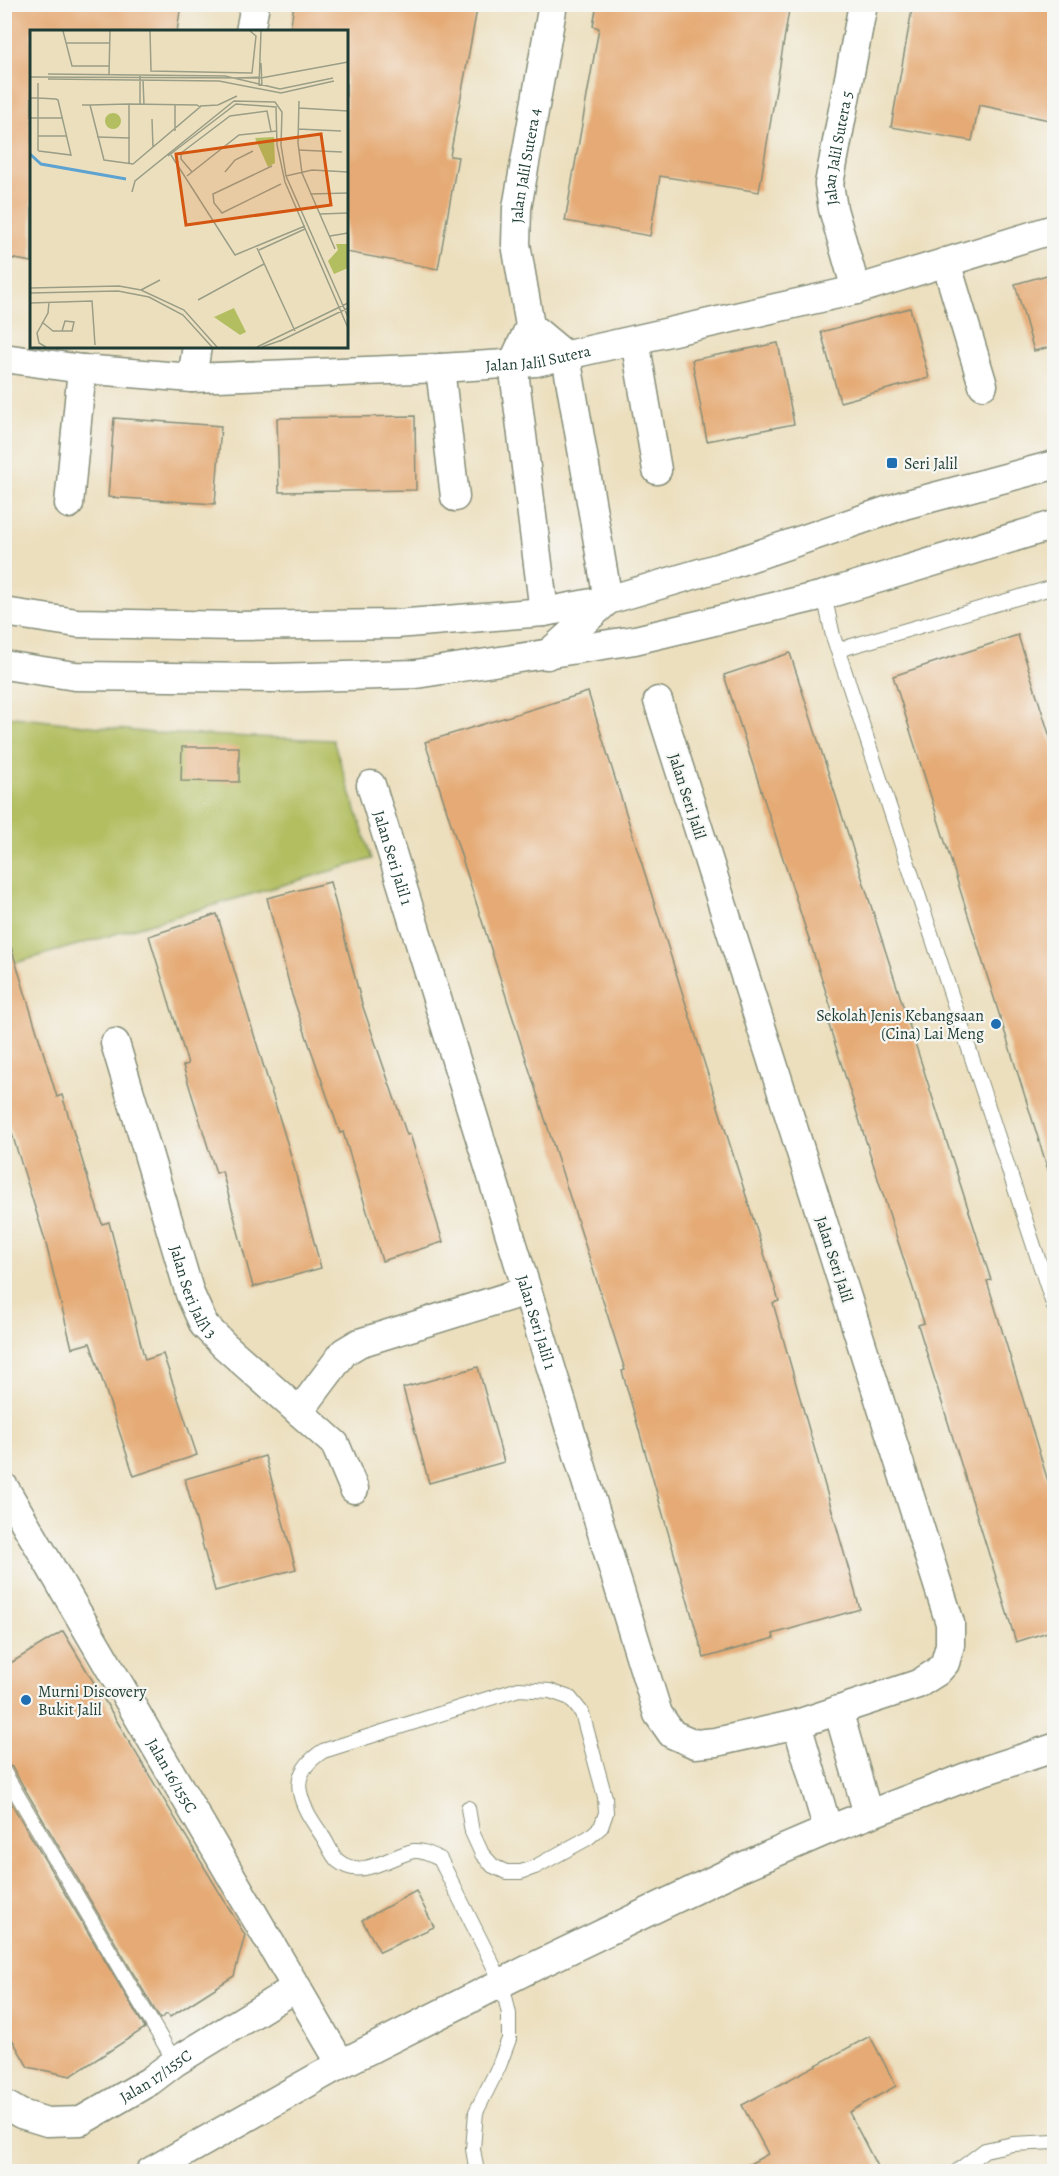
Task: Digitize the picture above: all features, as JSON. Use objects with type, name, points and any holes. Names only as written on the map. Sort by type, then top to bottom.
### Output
[{"type":"street","points":[[250,30],[255,4]]},
{"type":"street","name":"Jalan Jalil Sutera 4","points":[[530,326],[516,244],[517,208],[553,4]]},
{"type":"street","name":"Jalan Jalil Sutera 5","points":[[856,290],[833,209],[829,184],[863,4]]},
{"type":"street","name":"Jalan Jalil Sutera","points":[[4,358],[82,369],[192,378],[537,362],[856,290],[1054,229]]},
{"type":"street","points":[[946,262],[983,385]]},
{"type":"street","points":[[544,612],[513,363],[530,326],[566,356],[608,600]]},
{"type":"street","points":[[635,340],[657,470]]},
{"type":"street","points":[[192,378],[197,348]]},
{"type":"street","points":[[440,368],[455,497]]},
{"type":"street","points":[[69,504],[82,369]]},
{"type":"street","points":[[4,612],[77,623],[235,626],[396,624],[544,612],[608,600],[734,563],[904,505],[1054,465]]},
{"type":"street","points":[[4,665],[75,676],[274,678],[416,674],[635,640],[824,595],[1054,525]]},
{"type":"street","points":[[547,655],[608,600]]},
{"type":"street","points":[[544,612],[635,640]]},
{"type":"street","name":"Jalan Seri Jalil","points":[[658,701],[950,1623],[950,1645],[945,1663],[937,1672],[918,1684],[797,1724]]},
{"type":"street","name":"Jalan Seri Jalil 1","points":[[371,785],[658,1714],[672,1734],[695,1744],[716,1742],[797,1724]]},
{"type":"street","name":"Jalan Seri Jalil 3","points":[[115,1043],[190,1294],[204,1325],[335,1444],[354,1489]]},
{"type":"street","points":[[299,1412],[344,1352],[359,1342],[526,1291]]},
{"type":"street","name":"Jalan 16/155C","points":[[4,1487],[342,2064]]},
{"type":"street","points":[[838,1710],[868,1814]]},
{"type":"street","points":[[797,1724],[828,1830]]},
{"type":"street","points":[[150,2172],[342,2064],[502,1983],[737,1869],[868,1814],[974,1774],[1054,1748]]},
{"type":"street","name":"Jalan 17/155C","points":[[4,2104],[21,2114],[47,2122],[81,2121],[150,2081],[176,2062],[297,1987]]},
{"type":"lane","points":[[838,650],[1054,587]]},
{"type":"lane","points":[[824,595],[838,650],[1054,1307]]},
{"type":"lane","points":[[468,1808],[472,1832],[482,1854],[493,1866],[506,1872],[521,1872],[535,1867],[588,1838],[601,1827],[606,1813],[605,1797],[582,1713],[570,1698],[550,1691],[519,1689],[323,1751],[308,1760],[301,1775],[299,1790],[305,1808],[338,1861],[351,1867],[367,1868],[413,1851],[426,1852],[440,1859],[502,1983],[509,2014],[509,2039],[499,2066],[476,2112],[473,2149],[477,2172]]},
{"type":"lane","points":[[4,1772],[176,2062]]},
{"type":"lane","points":[[956,2172],[985,2150],[1013,2144],[1054,2142]]},
{"type":"green space","points":[[5,716],[153,733],[333,740],[372,859],[5,966]]},
{"type":"building","points":[[4,4],[181,4],[177,30],[30,30],[30,262],[4,257]]},
{"type":"building","points":[[294,4],[478,4],[450,156],[458,157],[438,269],[348,252],[348,30],[290,30]]},
{"type":"building","points":[[597,4],[790,4],[759,192],[660,176],[650,236],[565,221],[599,28],[593,26]]},
{"type":"building","points":[[913,4],[1054,4],[1054,121],[979,105],[972,141],[891,127]]},
{"type":"building","points":[[1054,273],[1054,346],[1034,351],[1015,284]]},
{"type":"building","points":[[910,308],[929,378],[840,402],[821,332]]},
{"type":"building","points":[[778,343],[794,424],[707,441],[692,360]]},
{"type":"building","points":[[415,416],[416,490],[279,492],[277,418]]},
{"type":"building","points":[[114,418],[221,426],[215,504],[108,497]]},
{"type":"building","points":[[1018,635],[1054,750],[1054,1172],[1049,1173],[893,676]]},
{"type":"building","points":[[790,653],[991,1280],[987,1281],[1054,1501],[1054,1630],[1016,1642],[918,1325],[924,1323],[827,1019],[834,1017],[724,675]]},
{"type":"building","points":[[588,692],[779,1301],[773,1303],[860,1609],[773,1634],[774,1638],[704,1658],[622,1371],[625,1370],[425,742]]},
{"type":"building","points":[[182,747],[239,747],[239,782],[181,781]]},
{"type":"building","points":[[330,882],[362,1004],[407,1135],[410,1134],[443,1242],[382,1261],[343,1132],[340,1133],[292,995],[267,898]]},
{"type":"building","points":[[217,914],[289,1149],[321,1268],[253,1287],[222,1171],[216,1173],[183,1066],[188,1064],[149,936]]},
{"type":"building","points":[[11,947],[57,1097],[62,1095],[102,1224],[109,1222],[145,1360],[163,1354],[197,1455],[134,1476],[90,1343],[72,1348],[45,1240],[4,1108],[4,948]]},
{"type":"building","points":[[478,1367],[504,1462],[429,1483],[403,1388]]},
{"type":"building","points":[[265,1456],[296,1569],[215,1591],[185,1479]]},
{"type":"building","points":[[63,1631],[245,1935],[234,1976],[170,2017],[167,2014],[160,2019],[12,1767],[4,1763],[4,1667]]},
{"type":"building","points":[[4,1791],[145,2028],[71,2076],[28,2067],[4,2025]]},
{"type":"building","points":[[416,1891],[434,1927],[380,1952],[362,1920]]},
{"type":"building","points":[[870,2036],[896,2086],[849,2112],[880,2172],[735,2172],[768,2154],[742,2105]]},
{"type":"place","name":"Seri Jalil","points":[[892,463]]},
{"type":"place","name":"Sekolah Jenis Kebangsaan (Cina) Lai Meng","points":[[996,1024]]},
{"type":"place","name":"Murni Discovery Bukit Jalil","points":[[26,1700]]}]
